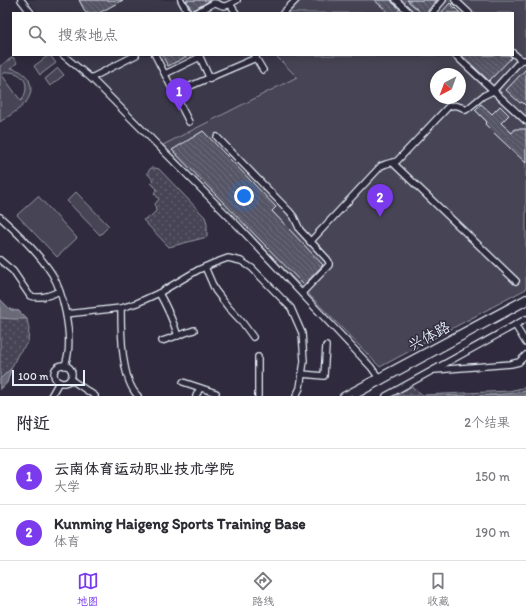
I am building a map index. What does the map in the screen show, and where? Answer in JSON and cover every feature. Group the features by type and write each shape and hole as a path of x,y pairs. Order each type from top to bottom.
{"street":[{"path":"21,0 29,12"},
{"path":"181,0 187,12"},
{"path":"198,12 216,3 223,6 237,0"},
{"path":"284,12 296,0"},
{"path":"396,0 409,12"},
{"path":"433,12 443,0"},
{"path":"455,0 468,12"},
{"path":"230,4 235,12"},
{"path":"310,242 382,166 397,161 448,107 452,105 461,106 466,110 483,96 493,91 523,60 514,54"},
{"path":"64,56 91,78 227,215 372,367 380,379"},
{"path":"91,78 134,56"},
{"path":"156,56 189,122"},
{"path":"165,74 199,56 210,78"},
{"path":"456,56 526,121"},
{"path":"174,93 255,57 263,70"},
{"path":"217,137 290,212 300,230 329,262 329,265 302,293"},
{"path":"393,163 516,281"},
{"path":"0,217 29,245 44,263 52,275 59,291 66,314 68,334 68,353 65,366"},
{"path":"66,314 121,308 137,303 159,293 205,267 228,258 241,261 252,268 291,308 302,333 304,361 300,388 296,396"},
{"path":"0,260 13,271 30,296 38,298 51,296 59,291"},
{"path":"205,267 215,290 253,337"},
{"path":"159,293 173,321 178,336"},
{"name":"兴体路","path":"354,396 363,394 380,379 526,298"},
{"name":"兴体路","path":"343,396 380,379 526,302"},
{"path":"121,308 122,352 127,376 134,395"},
{"path":"386,396 526,319"},
{"path":"515,325 526,343"},
{"path":"162,341 194,330"},
{"path":"302,374 324,376 326,346"},
{"path":"433,370 511,364 519,362 526,355"},
{"path":"258,357 258,396"},
{"path":"65,366 70,370 70,379 65,383 59,382 54,377 55,370 58,367 65,366"},
{"path":"70,379 95,396"},
{"path":"51,396 59,382"},
{"path":"183,382 216,393"},
{"path":"196,396 200,388"}],"shaded area":[{"path":"28,0 301,0 290,12 37,12"},
{"path":"301,0 526,0 526,289 380,367 163,145 297,77 276,56 514,56 514,12 290,12"},
{"path":"48,56 51,56 56,63 40,75 34,66"},
{"path":"71,56 276,56 297,77 163,145"},
{"path":"13,57 17,63 11,68 26,75 31,87 30,94 23,105 0,122 0,66","holes":["6,72 12,72 22,77 26,85 26,90 21,101 2,75"]},
{"path":"58,68 64,75 50,86 45,79"},
{"path":"151,168 159,169 205,217 207,223 207,237 169,247 143,220 151,216 156,211 155,204 159,199 154,193 157,189 151,183 153,180 147,173"},
{"path":"76,192 109,226 100,235 67,201"},
{"path":"38,196 77,238 57,257 17,215"},
{"path":"0,299 11,310 19,311 27,319 29,329 28,342 18,354 11,369 7,383 0,390"},
{"path":"411,386 423,395 509,391 526,387 526,396 396,396"}],"water":[{"path":"0,299 11,310 19,311 27,319 0,318"},
{"path":"11,369 7,383 0,390 0,379"},
{"path":"526,391 526,396 477,396 516,393"}],"building":[{"path":"79,0 123,0 101,12 85,12"},
{"path":"186,0 211,0 192,11"},
{"path":"374,0 391,0 400,9 397,12 385,12 386,10"},
{"path":"407,0 437,0 427,12 420,12"},
{"path":"450,3 459,12 442,12"},
{"path":"163,56 188,56 168,66"},
{"path":"462,56 512,57 489,81"},
{"path":"526,69 526,106 522,102 520,103 506,90"},
{"path":"481,104 492,114 500,106 509,115 501,123 512,133 515,129 526,129 526,163 485,124 487,122 475,110"},
{"path":"203,131 276,207 272,211 323,265 304,285 172,150"}],"place":[{"name":"云南体育运动职业技术学院","path":"179,111"},
{"name":"Kunming Haigeng Sports Training Base","path":"380,217"}]}
